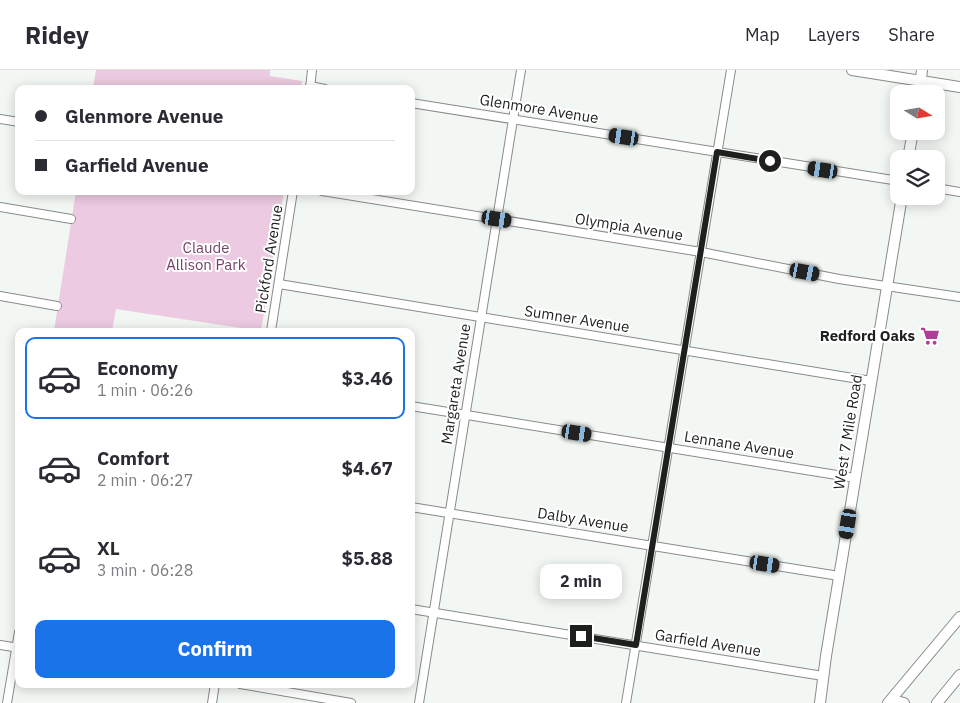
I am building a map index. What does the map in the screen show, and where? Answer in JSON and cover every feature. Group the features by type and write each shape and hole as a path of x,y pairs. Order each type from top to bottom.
{"main road":[{"path":"852,70 960,87"},
{"path":"920,85 922,70"},
{"name":"West 7 Mile Road","path":"820,703 900,205"},
{"path":"888,703 960,617"},
{"path":"937,703 960,675"},
{"path":"892,703 904,703"}],"street":[{"path":"310,85 312,70"},
{"name":"Margareta Avenue","path":"419,703 521,70"},
{"path":"626,703 670,448 684,350 731,70"},
{"name":"Glenmore Avenue","path":"415,104 890,181"},
{"path":"0,119 15,121"},
{"path":"945,190 960,192"},
{"name":"Pickford Avenue","path":"272,328 292,195"},
{"name":"Olympia Avenue","path":"347,195 701,252 839,279 960,297"},
{"path":"0,207 70,219"},
{"name":"Sumner Avenue","path":"279,284 871,381"},
{"path":"0,296 57,306"},
{"name":"Lennane Avenue","path":"415,407 855,478"},
{"name":"Dalby Avenue","path":"415,508 840,576"},
{"name":"Garfield Avenue","path":"415,610 823,676"},
{"path":"0,645 15,648"},
{"path":"7,703 15,659"},
{"path":"212,703 214,688"},
{"path":"263,688 351,703"}],"green space":[{"path":"96,70 270,70 270,76 302,81 302,85 94,85"},
{"name":"Claude Allison Park","path":"75,195 283,195 261,328 241,328 116,309 113,328 54,328"}],"place":[{"name":"Redford Oaks","path":"930,336"}],"route":[{"path":"581,636 636,645 670,448 684,350 717,152 770,161"}]}
